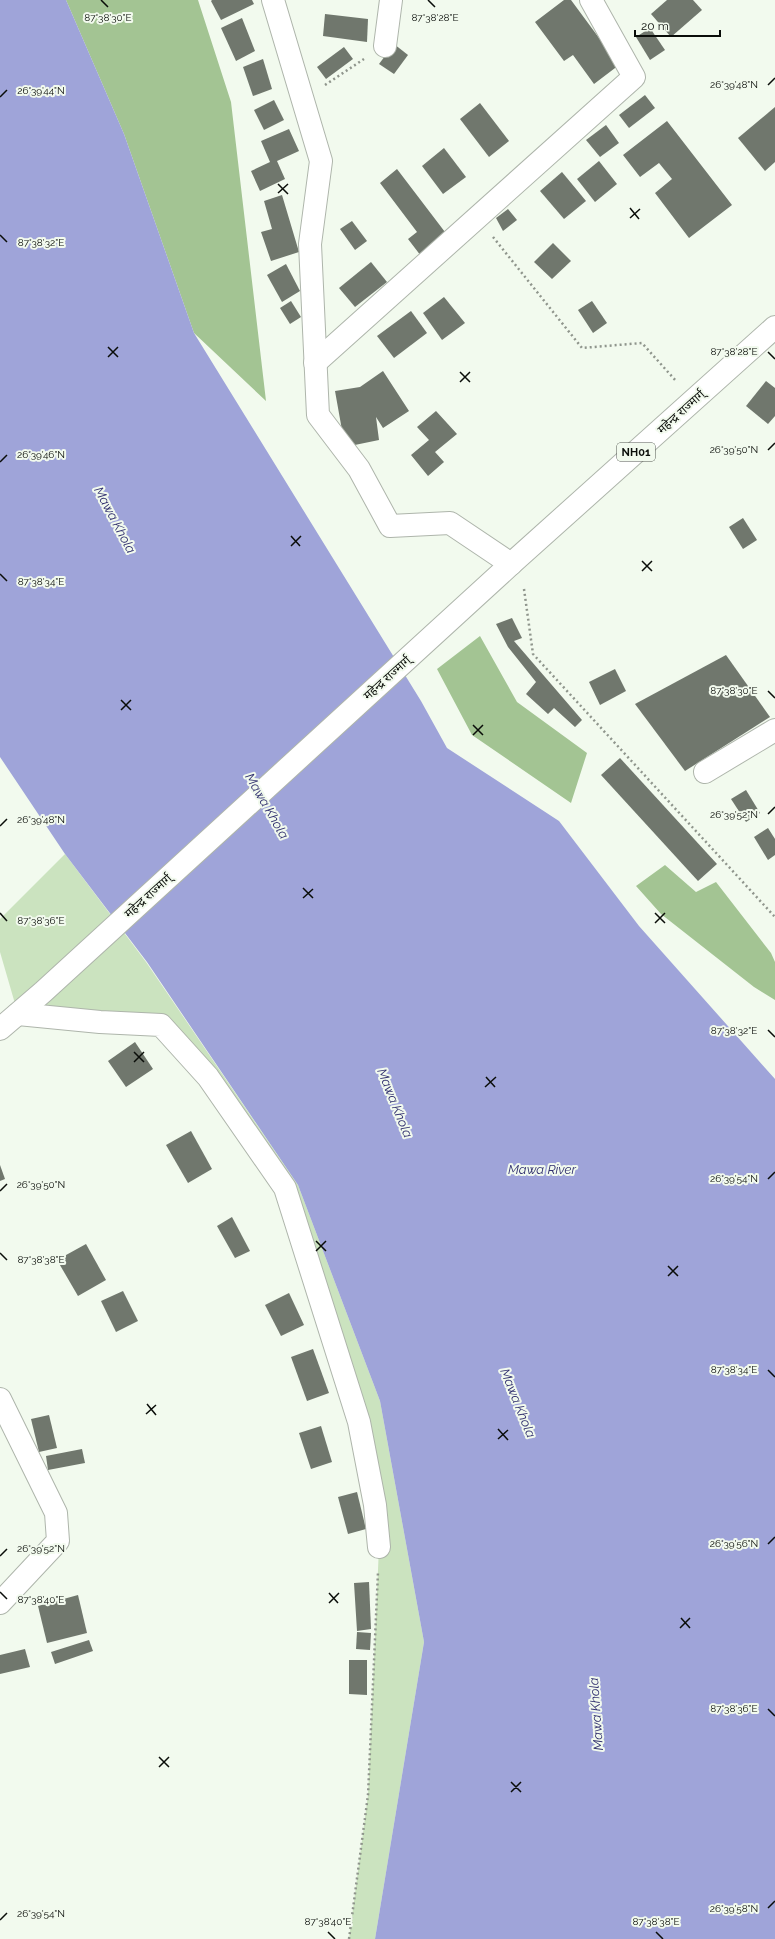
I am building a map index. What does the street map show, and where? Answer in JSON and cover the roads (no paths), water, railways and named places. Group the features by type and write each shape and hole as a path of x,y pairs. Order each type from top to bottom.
{"main road":[{"path":"273,0 321,161 310,244 318,415 359,469 390,526 450,523 504,570"},
{"path":"385,46 392,0"},
{"path":"315,363 634,77 591,0"},
{"name":"महेन्द्र राज्मार्ग्","path":"0,1029 43,992 504,570 693,401 773,334"},
{"path":"705,772 775,730"},
{"path":"18,1014 100,1022 161,1025 208,1077 285,1188 360,1422 375,1505 379,1547"},
{"path":"0,1399 56,1513 59,1530 58,1541 0,1603"}],"water":[{"name":"Mawa River","path":"0,0 66,0 124,134 194,333 421,701 447,748 559,821 639,926 775,1079 775,1939 375,1939 424,1642 380,1401 298,1185 147,962 65,854 0,757"}],"water label":[{"name":"Mawa Khola","path":"115,520"},
{"name":"Mawa Khola","path":"267,806"},
{"name":"Mawa Khola","path":"395,1103"},
{"name":"Mawa Khola","path":"518,1403"},
{"name":"Mawa Khola","path":"596,1714"}]}
